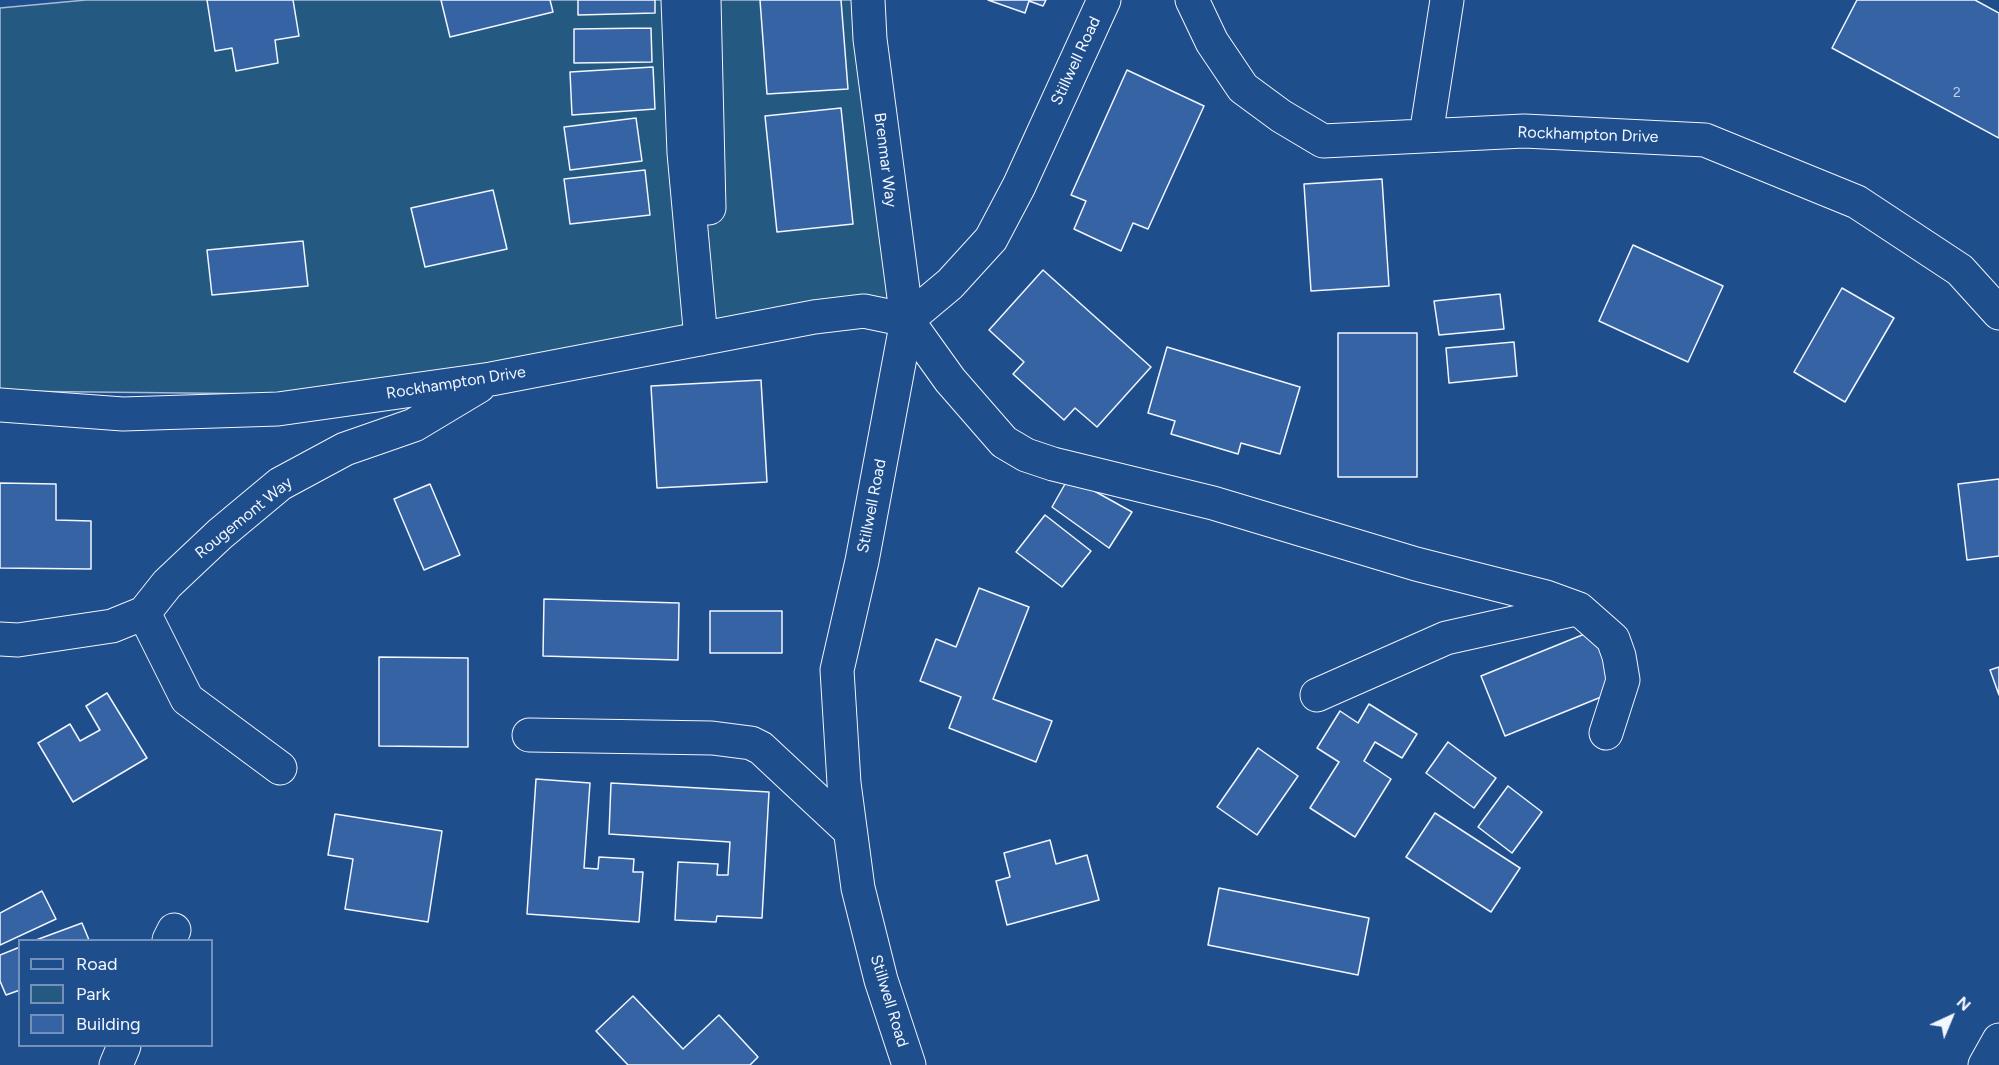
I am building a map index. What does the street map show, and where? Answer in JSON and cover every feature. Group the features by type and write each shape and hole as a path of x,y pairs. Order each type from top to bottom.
{"street":[{"path":"678,0 684,153 701,339"},
{"path":"692,239 707,221 709,207 704,0"},
{"name":"Brenmar Way","path":"868,0 870,39 907,320"},
{"name":"Stillwell Road","path":"909,1065 878,968 858,888 844,783 837,670 862,561 907,320 950,284 991,239 1019,186 1104,0"},
{"name":"Rockhampton Drive","path":"1192,0 1212,42 1243,88 1281,116 1323,141 1524,131 1705,140 1857,202 1960,270 1999,313"},
{"path":"1426,135 1447,0"},
{"name":"Rockhampton Drive","path":"0,405 123,414 278,410 491,379 814,317 864,311 907,320"},
{"path":"907,320 980,417 1004,442 1026,455 1123,483 1213,503 1416,564 1546,597 1580,609 1613,639 1619,656 1623,680 1606,733"},
{"name":"Rougemont Way","path":"0,639 18,640 112,626 144,613 174,577 280,484 345,449 414,425 491,379"},
{"path":"1317,695 1446,638 1580,609"},
{"path":"144,613 187,699 280,768"},
{"path":"529,735 712,738 751,743 761,748 850,831"},
{"path":"1985,1065 1999,1040"},
{"path":"116,1065 124,1047"}],"green space":[{"path":"86,0 860,0 896,310 277,394 0,391 0,8"}],"building":[{"path":"207,0 293,0 299,36 275,40 278,63 236,71 232,48 215,51"},
{"path":"441,0 550,0 553,12 450,37"},
{"path":"578,0 655,0 655,13 578,15"},
{"path":"760,0 841,0 848,89 767,94"},
{"path":"988,0 1046,0 1043,6 1029,1 1025,13"},
{"path":"1857,0 1975,0 1999,13 1999,138 1832,48"},
{"path":"651,28 652,62 574,63 574,29"},
{"path":"653,67 655,109 572,115 570,72"},
{"path":"1127,70 1204,106 1148,229 1133,223 1121,251 1074,229 1086,201 1071,195"},
{"path":"841,108 853,224 777,232 765,116"},
{"path":"636,118 642,161 570,170 564,127"},
{"path":"645,170 650,215 570,224 564,179"},
{"path":"1382,179 1389,286 1311,291 1304,184"},
{"path":"493,190 507,249 425,267 411,208"},
{"path":"303,241 308,286 212,295 207,250"},
{"path":"1633,245 1723,286 1688,362 1599,321"},
{"path":"1043,270 1151,367 1097,427 1075,408 1064,420 1013,374 1024,362 989,330"},
{"path":"1842,288 1894,318 1845,402 1794,372"},
{"path":"1500,294 1504,329 1439,335 1434,301"},
{"path":"1338,333 1417,333 1417,477 1338,477"},
{"path":"1514,342 1517,376 1449,383 1446,348"},
{"path":"1167,347 1300,387 1280,454 1241,443 1238,454 1171,434 1175,421 1148,413"},
{"path":"761,380 767,482 657,488 651,386"},
{"path":"1069,477 1132,512 1109,548 1052,507"},
{"path":"1999,479 1999,556 1967,560 1958,484"},
{"path":"0,483 56,484 56,520 91,521 91,569 0,568"},
{"path":"430,484 460,555 424,570 394,499"},
{"path":"1045,515 1091,551 1062,587 1016,552"},
{"path":"979,588 1029,607 993,699 1052,721 1036,762 949,728 961,697 920,681 936,639 956,647"},
{"path":"544,599 679,603 678,660 543,656"},
{"path":"710,611 782,611 782,653 710,653"},
{"path":"1592,631 1616,691 1505,736 1481,676"},
{"path":"379,657 468,658 468,747 379,746"},
{"path":"1999,667 1999,695 1990,670"},
{"path":"107,693 147,758 73,802 38,743 70,724 80,741 100,730 86,706"},
{"path":"1369,704 1417,734 1402,758 1375,742 1364,761 1391,779 1355,837 1310,808 1339,762 1317,748 1340,711 1358,723"},
{"path":"1448,742 1496,778 1474,808 1426,773"},
{"path":"1258,748 1298,776 1257,835 1217,807"},
{"path":"536,779 590,783 584,868 598,869 599,857 634,859 633,872 643,872 639,922 527,914"},
{"path":"611,783 769,792 762,918 717,916 716,922 675,920 678,862 718,864 717,875 728,875 730,842 609,834"},
{"path":"1508,786 1542,812 1512,853 1478,827"},
{"path":"1435,813 1520,868 1491,912 1406,857"},
{"path":"335,814 442,831 428,922 345,909 353,859 328,855"},
{"path":"1050,840 1056,864 1087,855 1099,900 1007,925 996,881 1010,877 1004,853"},
{"path":"1219,888 1369,918 1358,975 1208,945"},
{"path":"42,891 56,919 0,945 0,913"},
{"path":"82,923 89,939 39,939"},
{"path":"18,948 18,991 6,995 0,981 0,955"},
{"path":"633,996 683,1049 719,1015 758,1057 750,1065 628,1065 596,1031"}]}
